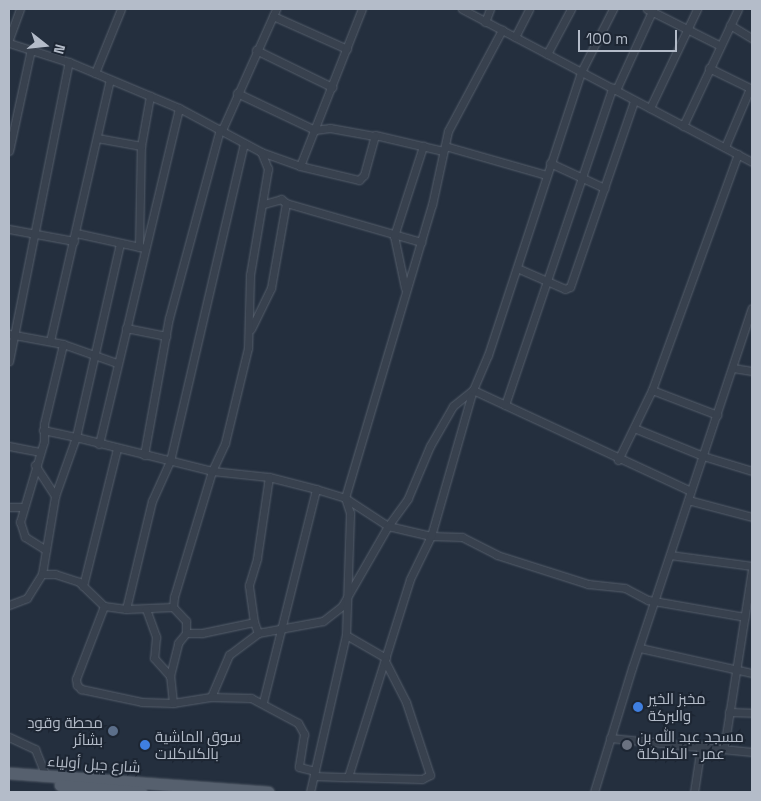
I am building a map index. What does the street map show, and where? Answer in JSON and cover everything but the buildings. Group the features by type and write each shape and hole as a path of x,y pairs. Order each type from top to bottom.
{"main road":[{"name":"شارع جبل أولياء","path":"9,773 268,792"},
{"name":"شارع جبل أولياء","path":"9,781 61,788 139,792"}],"street":[{"path":"9,39 20,9"},
{"path":"95,73 121,9"},
{"path":"300,166 362,9"},
{"path":"462,9 752,162"},
{"path":"484,22 490,9"},
{"path":"515,37 529,9"},
{"path":"547,54 571,9"},
{"path":"348,777 410,579 432,536 473,390 488,355 581,72 613,9"},
{"path":"650,108 697,9"},
{"path":"683,126 738,9"},
{"path":"506,405 581,177 614,89 651,10 719,46"},
{"path":"144,455 166,336 221,129 274,12 347,49"},
{"path":"730,25 752,38"},
{"path":"310,792 346,635 350,589 350,514 345,498 421,242 448,131 502,30"},
{"path":"9,43 69,62 179,108 221,129 244,144 300,166 359,180 364,175 374,136"},
{"path":"9,151 31,49"},
{"path":"256,50 332,88"},
{"path":"9,361 11,334 69,62"},
{"path":"709,68 751,88 725,147"},
{"path":"50,341 110,80"},
{"path":"237,93 315,130 330,128 423,146 444,148 546,175"},
{"path":"142,248 141,146 150,96"},
{"path":"517,268 565,289 570,288 634,101"},
{"path":"99,444 126,328 142,248 179,108"},
{"path":"97,138 141,146"},
{"path":"126,609 152,501 170,461 244,144"},
{"path":"406,291 394,236 423,146"},
{"path":"173,607 212,470 225,443 233,416 250,331 250,275 264,204 268,169 261,152"},
{"path":"618,460 652,390 738,154"},
{"path":"550,163 604,188"},
{"path":"264,204 281,199 286,203 394,236 421,242"},
{"path":"250,331 271,288 286,203"},
{"path":"9,229 74,241"},
{"path":"76,233 142,248"},
{"path":"9,605 27,598 42,574 55,496 76,437 93,353 120,243"},
{"path":"594,792 654,601 717,414 750,324 752,308"},
{"path":"126,328 166,336"},
{"path":"11,334 63,344 117,363"},
{"path":"46,550 25,537 20,530 35,465 44,442 44,430 63,344"},
{"path":"733,368 752,371"},
{"path":"473,390 618,460 691,491"},
{"path":"211,696 229,655 258,633 323,621 342,606 350,589 388,526 408,498 430,446 453,406 473,390"},
{"path":"652,390 717,414"},
{"path":"634,428 703,456 752,471"},
{"path":"44,430 170,461 212,470 269,477 316,489 345,498 388,526 432,536 462,537 512,561 550,569 588,584 625,588 654,601 745,616"},
{"path":"9,446 39,452"},
{"path":"83,586 117,449"},
{"path":"35,465 55,496"},
{"path":"258,633 254,622 249,585 257,558 269,477"},
{"path":"263,702 316,489"},
{"path":"688,500 752,518"},
{"path":"9,507 24,507"},
{"path":"670,555 752,568 724,748"},
{"path":"42,574 55,574 83,586 104,606 126,609 173,607"},
{"path":"104,606 76,679 77,685 81,689 142,702 173,703 211,696 243,696 263,702 303,728 299,768 314,774 422,780 430,775 431,769 406,702 386,660 346,635"},
{"path":"173,607 186,621 186,633 178,643 170,676 173,703"},
{"path":"146,609 156,637 154,658 170,676"},
{"path":"186,633 202,633 254,622"},
{"path":"640,648 736,671 752,672"},
{"path":"729,712 752,713"},
{"path":"9,737 35,748 46,776"},
{"path":"610,738 752,752"},
{"path":"694,792 701,746"}],"place":[{"name":"مخبز الخير والبركة","path":"638,707"},
{"name":"محطة وقود بشائر","path":"113,731"},
{"name":"سوق الماشية بالكلاكلات","path":"145,745"},
{"name":"مسجد عبد الله بن عمر - الكلاكلة","path":"627,745"}]}
